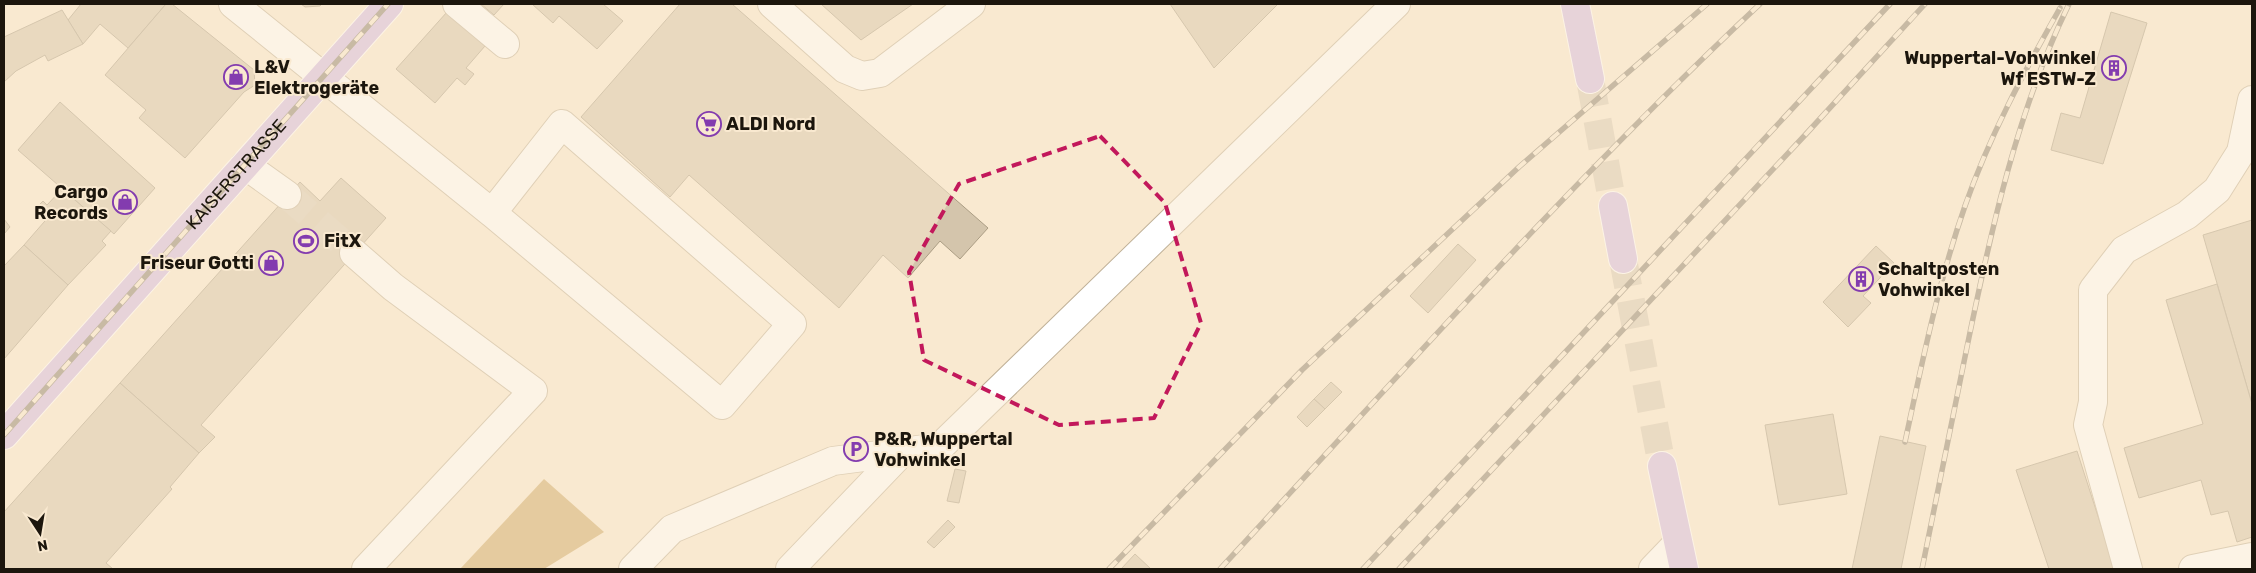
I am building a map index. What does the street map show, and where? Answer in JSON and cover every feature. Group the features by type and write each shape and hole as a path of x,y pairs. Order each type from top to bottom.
{"main road":[{"name":"KAISERSTRASSE","path":"4,435 390,4"},
{"path":"1575,4 1590,79"},
{"path":"1613,206 1623,259"},
{"path":"1662,466 1684,569"}],"street":[{"path":"233,4 492,213 722,405 792,324 562,124 492,213"},
{"path":"457,4 505,44"},
{"path":"772,4 845,69 862,76 880,73 970,4"},
{"path":"633,569 672,529 833,461 940,447 1396,4"},
{"path":"2128,569 2088,425 2092,402 2093,290 2124,250 2187,215 2217,190 2241,152 2252,100"},
{"path":"245,165 287,195"},
{"path":"354,253 393,287 533,391 366,569"},
{"path":"790,569 902,452"},
{"path":"1653,569 1678,543"},
{"path":"2194,569 2252,557"}],"highlighted area":[{"path":"1100,136 1165,203 1201,323 1154,418 1059,425 924,360 909,272 959,184"}],"shaded area":[{"path":"544,479 604,532 544,569 460,569"}],"building":[{"path":"81,4 166,4 128,48 100,24 83,44 68,20"},
{"path":"166,4 172,4 254,70 255,85 244,92 185,158 139,118 146,110 105,75"},
{"path":"301,4 322,4 320,6 305,7"},
{"path":"481,4 504,4 494,15"},
{"path":"532,4 603,4 623,21 597,49 559,16 553,23"},
{"path":"680,4 732,4 988,228 960,259 940,241 908,278 883,255 839,308 689,175 670,197 581,117"},
{"path":"821,4 913,4 861,40"},
{"path":"1170,4 1278,4 1214,68"},
{"path":"62,10 83,44 48,61 45,55 16,71 4,82 4,37"},
{"path":"447,12 485,46 466,68 474,74 465,85 457,78 435,103 396,69"},
{"name":"Wuppertal-Vohwinkel Wf ESTW-Z","path":"2111,12 2147,23 2103,164 2051,150 2061,113 2080,118"},
{"path":"60,102 155,188 114,234 18,150"},
{"path":"341,178 386,218 201,425 215,437 199,453 120,383 300,182 320,201"},
{"path":"62,189 111,231 102,241 106,245 68,285 24,245 51,214 40,204 43,201 47,205"},
{"path":"4,219 10,227 4,234"},
{"path":"2252,220 2252,404 2203,235"},
{"path":"1458,244 1476,260 1428,313 1410,296"},
{"path":"24,245 68,285 4,359 4,266"},
{"name":"Schaltposten Vohwinkel","path":"1876,246 1894,263 1863,296 1871,303 1848,327 1823,302"},
{"path":"2217,284 2252,404 2252,537 2237,542 2228,511 2211,515 2201,480 2139,498 2124,448 2203,424 2166,300"},
{"path":"1331,382 1342,392 1325,409 1314,399"},
{"path":"120,383 199,453 170,487 172,489 106,563 113,569 4,569 4,512"},
{"path":"1314,399 1325,409 1307,427 1297,417"},
{"path":"1833,414 1847,494 1779,505 1765,425"},
{"path":"1880,436 1926,446 1901,569 1852,569"},
{"path":"2077,451 2115,569 2049,569 2016,470"},
{"path":"955,469 966,471 959,503 947,501"},
{"path":"948,520 955,527 934,548 927,542"},
{"path":"1135,554 1151,569 1121,569"}],"tunnel":[{"path":"1590,79 1613,206"},
{"path":"287,195 354,253"},
{"path":"1623,259 1662,466"}],"railway":[{"path":"4,435 388,4"},
{"path":"1109,569 1302,370 1519,167 1707,4"},
{"path":"1220,569 1552,211 1620,141 1760,4"},
{"path":"1363,569 1890,4"},
{"path":"1399,569 1925,4"},
{"path":"1922,569 1976,303 1996,215 2034,86 2069,4"},
{"path":"1905,442 1939,294 1955,235 1974,180 2008,105 2060,8"}],"place":[{"name":"Wuppertal-Vohwinkel Wf ESTW-Z","path":"2114,68"},
{"name":"L&V Elektrogeräte","path":"236,77"},
{"name":"ALDI Nord","path":"709,124"},
{"name":"Cargo Records","path":"125,202"},
{"name":"FitX","path":"306,241"},
{"name":"Friseur Gotti","path":"271,263"},
{"name":"Schaltposten Vohwinkel","path":"1861,279"},
{"name":"P&R, Wuppertal Vohwinkel","path":"856,449"}]}
